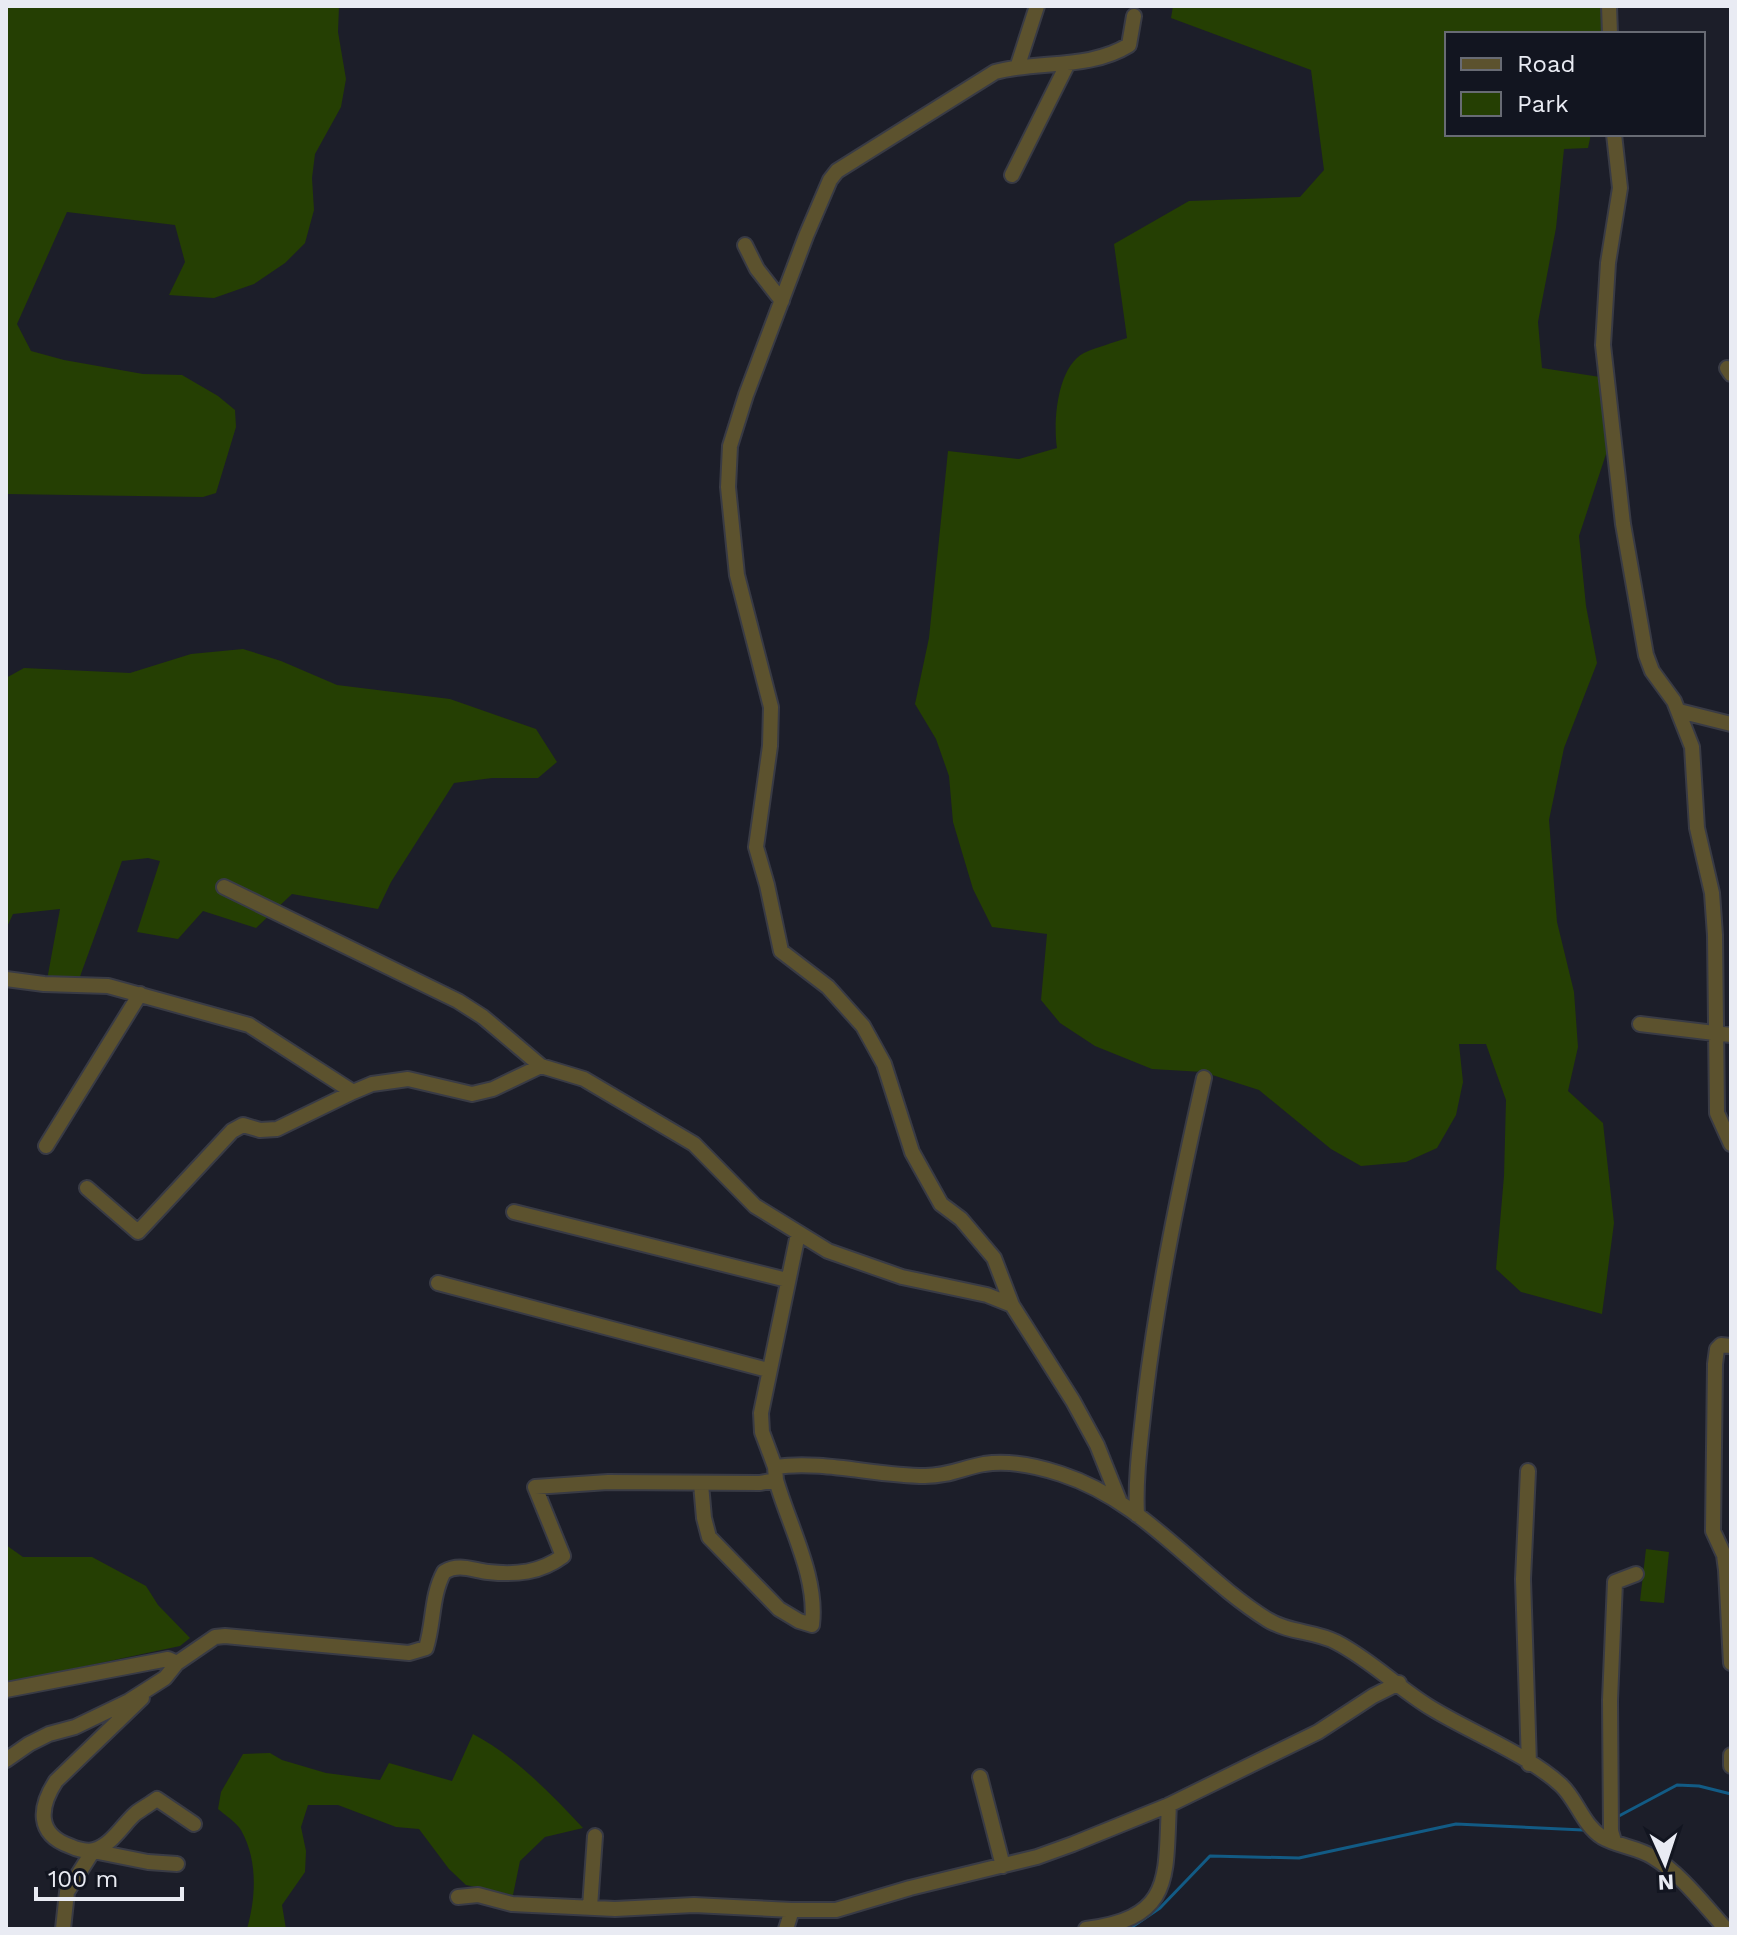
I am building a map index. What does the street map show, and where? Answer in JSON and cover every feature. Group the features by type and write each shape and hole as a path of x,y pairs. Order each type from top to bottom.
{"street":[{"path":"1018,65 1037,6"},
{"path":"1609,6 1610,32"},
{"path":"1119,1500 1097,1445 1012,1305 994,1258 961,1219 941,1204 912,1152 884,1064 863,1026 828,987 781,951 756,847 770,746 771,707 737,575 730,526 729,473 730,446 782,301 830,180 837,171 995,72 1018,65 1068,63 1117,52 1129,45 1134,16"},
{"path":"1012,175 1068,63"},
{"path":"1614,136 1620,188 1607,277 1603,345 1607,390 1623,524 1646,655 1652,671 1679,711 1692,747 1697,828 1712,893 1724,1034 1717,1113 1731,1144"},
{"path":"745,245 757,269 782,301"},
{"path":"1679,711 1731,724"},
{"path":"224,887 458,1001 483,1017 541,1066 584,1079 694,1144 742,1196 828,1251 902,1277 974,1291 1012,1305"},
{"path":"6,979 108,986 249,1025 353,1092"},
{"path":"46,1146 140,994"},
{"path":"1640,1024 1724,1034"},
{"path":"87,1188 138,1232 232,1131 243,1125 260,1130 277,1129 372,1084 408,1079 472,1094 493,1089 541,1066"},
{"path":"1137,1515 1139,1454 1152,1341 1167,1245 1204,1078"},
{"path":"514,1212 787,1280"},
{"path":"701,1484 709,1537 779,1609 812,1625 814,1610 806,1576 762,1432 761,1413 798,1234"},
{"path":"438,1283 768,1370"},
{"path":"1731,1346 1721,1345 1717,1349 1715,1364 1712,1493 1713,1531 1724,1555 1726,1570 1731,1663"},
{"path":"6,1760 29,1744 75,1727 150,1689 165,1678 177,1663 215,1637 369,1651 418,1652 426,1648 434,1599 444,1572 456,1567 514,1574 551,1565 563,1556 535,1487 608,1482 760,1483 799,1464 852,1471 952,1475 981,1465 1004,1462 1063,1474 1119,1500 1269,1622 1337,1643 1427,1705 1529,1764 1561,1785 1590,1825 1603,1837 1613,1836 1655,1858 1726,1929"},
{"path":"1528,1471 1523,1579 1529,1764"},
{"path":"1613,1836 1610,1700 1615,1582 1636,1574"},
{"path":"6,1690 168,1659 177,1663"},
{"path":"458,1897 478,1895 512,1904 615,1909 694,1905 836,1910 1003,1866 1073,1844 1169,1805 1318,1732 1399,1683"},
{"path":"150,1689 56,1781 46,1796 43,1813 47,1832 59,1842 77,1849 177,1864"},
{"path":"1731,1755 1731,1766"},
{"path":"980,1777 1003,1866"},
{"path":"63,1929 67,1892 93,1851 111,1839 135,1814 157,1799 194,1824"},
{"path":"1086,1929 1136,1915 1153,1902 1161,1890 1165,1867 1169,1805"},
{"path":"590,1907 595,1836"},
{"path":"786,1929 792,1910"}],"green space":[{"path":"6,6 339,6 338,32 346,79 341,107 315,154 312,178 314,210 305,243 285,263 254,284 214,298 169,295 185,262 175,225 67,212 17,324 31,351 143,374 182,375 235,410 236,427 216,493 203,497 6,494"},
{"path":"1173,6 1601,6 1603,32 1445,32 1445,136 1591,136 1588,148 1564,149 1556,228 1538,322 1542,368 1600,377 1608,448 1579,536 1586,606 1597,663 1564,748 1549,820 1557,922 1574,992 1578,1047 1568,1091 1603,1123 1614,1223 1602,1314 1521,1292 1496,1269 1504,1176 1506,1100 1486,1044 1459,1044 1463,1082 1456,1115 1437,1148 1406,1162 1361,1166 1331,1149 1259,1090 1203,1072 1152,1069 1095,1046 1060,1023 1041,1000 1047,934 992,927 973,889 953,822 949,776 936,739 915,704 929,638 948,451 1019,459 1057,448 1057,410 1068,370 1084,353 1127,338 1114,244 1189,201 1300,197 1324,170 1311,70 1171,18"},
{"path":"243,649 337,685 450,699 536,729 557,762 538,778 492,778 454,783 391,882 378,909 292,894 256,928 203,911 178,939 137,932 160,861 148,858 122,861 78,982 47,980 60,909 13,914 6,929 6,678 24,668 130,673 191,654"},
{"path":"6,1545 23,1557 92,1557 146,1586 158,1605 190,1638 180,1646 6,1683"},
{"path":"1646,1549 1669,1552 1664,1603 1640,1601"},
{"path":"473,1734 518,1764 583,1828 545,1837 520,1861 513,1895 466,1885 449,1869 419,1829 396,1827 338,1805 308,1805 301,1827 306,1851 305,1872 282,1905 286,1929 247,1929 254,1892 253,1866 247,1842 239,1827 218,1809 221,1792 243,1754 270,1753 282,1760 326,1773 380,1780 389,1763 452,1781"}],"waterway":[{"path":"1617,1817 1677,1785 1699,1786 1731,1794"},
{"path":"1129,1929 1160,1908 1210,1856 1299,1858 1456,1824 1583,1830"}]}
